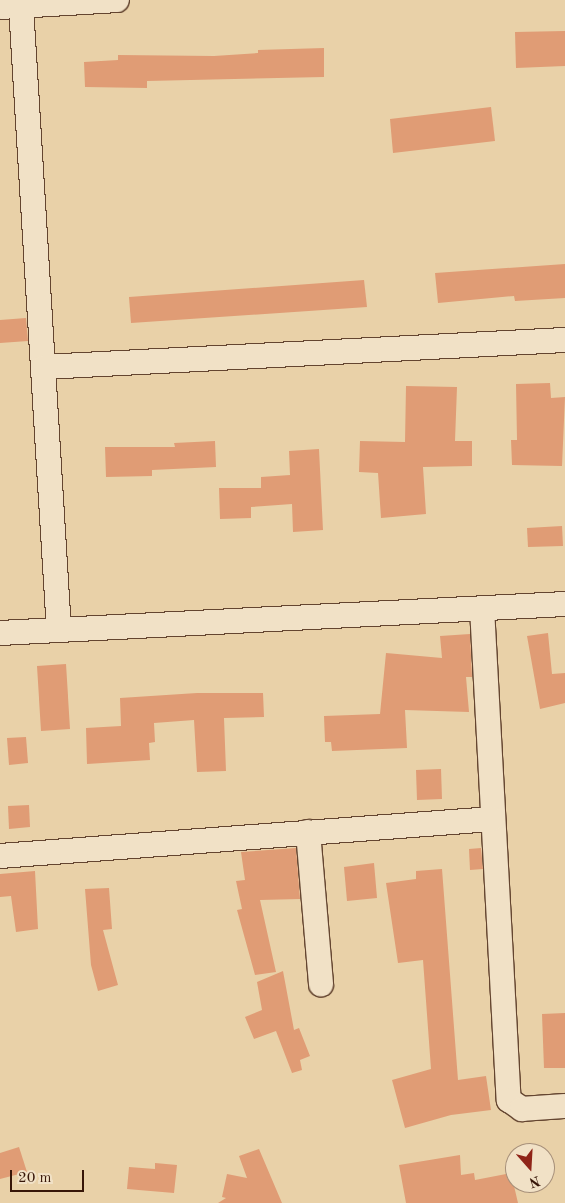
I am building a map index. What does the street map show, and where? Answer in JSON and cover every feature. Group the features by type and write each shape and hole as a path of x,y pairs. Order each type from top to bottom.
{"street":[{"path":"60,630 44,367 10,6 117,0"},
{"path":"44,367 565,340"},
{"path":"0,633 565,604"},
{"path":"482,608 509,1100 522,1109 565,1106"},
{"path":"0,856 493,818"},
{"path":"308,832 321,984"}],"building":[{"path":"565,31 565,66 516,68 515,32"},
{"path":"324,48 324,77 147,81 147,88 85,87 84,62 118,60 118,55 214,56 258,53 258,50"},
{"path":"491,107 495,141 393,153 390,119"},
{"path":"565,264 565,298 515,301 514,296 438,303 435,273"},
{"path":"364,280 367,307 131,323 129,297"},
{"path":"26,318 28,341 0,343 0,320"},
{"path":"550,383 551,398 565,397 562,466 512,465 511,440 517,440 516,384"},
{"path":"406,386 457,387 455,441 472,441 472,466 423,467 426,514 381,518 378,473 359,472 360,441 405,442"},
{"path":"215,441 216,467 152,470 152,476 106,477 105,447 175,447 174,443"},
{"path":"319,449 323,530 293,532 292,504 251,507 251,518 220,519 219,488 261,488 261,477 290,475 289,451"},
{"path":"562,526 563,546 528,547 527,528"},
{"path":"548,633 552,674 565,673 565,703 540,709 527,636"},
{"path":"470,634 472,677 466,677 469,712 405,710 407,748 332,751 331,742 325,742 324,716 380,714 386,653 442,658 440,636"},
{"path":"66,664 70,729 41,731 37,666"},
{"path":"197,693 263,693 264,717 224,718 226,771 197,772 194,720 154,723 155,742 149,743 150,760 87,764 86,728 121,726 120,698"},
{"path":"26,737 28,763 9,765 7,738"},
{"path":"441,769 442,799 417,800 416,770"},
{"path":"29,805 30,827 9,829 8,806"},
{"path":"296,848 300,899 260,900 276,972 255,975 237,910 242,909 236,881 245,880 241,852"},
{"path":"481,848 483,869 470,870 469,849"},
{"path":"374,863 377,898 347,901 344,867"},
{"path":"442,869 458,1080 486,1076 491,1110 451,1115 405,1128 392,1080 431,1069 423,960 398,963 386,883 416,879 416,871"},
{"path":"35,871 38,929 16,932 11,896 0,897 0,874"},
{"path":"109,888 112,929 103,930 118,985 98,991 91,965 85,889"},
{"path":"283,971 294,1030 299,1028 310,1056 300,1060 302,1070 292,1073 276,1031 254,1039 245,1017 262,1010 257,982"},
{"path":"565,1013 565,1068 544,1068 542,1014"},
{"path":"19,1147 27,1172 0,1179 0,1153"},
{"path":"259,1149 282,1203 218,1203 226,1198 222,1197 227,1174 247,1178 239,1156"},
{"path":"460,1155 461,1175 474,1173 475,1180 505,1174 505,1193 516,1193 518,1203 406,1203 399,1165"},
{"path":"155,1163 177,1165 174,1193 127,1189 129,1167 155,1169"}]}
